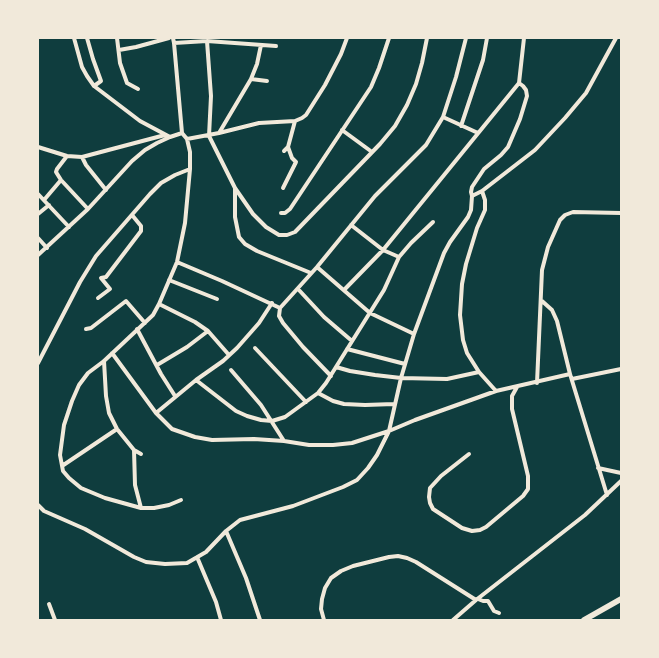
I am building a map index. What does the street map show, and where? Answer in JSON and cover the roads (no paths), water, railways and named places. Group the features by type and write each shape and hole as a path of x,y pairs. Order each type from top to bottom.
{"main road":[{"path":"584,620 621,599"}],"street":[{"path":"74,38 82,67 94,86 140,121 168,136"},
{"path":"87,38 92,59 101,81 94,86"},
{"path":"117,38 120,63 127,83 138,89"},
{"path":"119,50 169,38"},
{"path":"187,139 209,136 259,123 294,121 302,118 306,115 325,85 341,54 347,38"},
{"path":"281,213 285,213 290,209 371,87 389,38"},
{"path":"207,41 211,96 209,136 235,188 253,214 266,227 279,235 287,235 295,232 304,224 372,152 394,126 408,105 418,77 427,38"},
{"path":"331,376 283,323 280,316 280,308 317,267 375,196 426,145 443,117 456,77 466,38"},
{"path":"461,126 481,67 487,38"},
{"path":"344,290 383,250 519,83 524,38"},
{"path":"472,196 482,191 534,150 576,106 586,93 616,38"},
{"path":"181,500 169,505 154,508 141,508 105,498 82,488 69,478 62,466 60,455 64,425 79,385 88,373 104,361 153,315 177,262 185,223 190,152 187,139 182,133 173,40 276,46"},
{"path":"219,133 251,79 257,64 261,45"},
{"path":"251,79 267,81"},
{"path":"38,505 44,511 85,529 134,557 146,562 165,564 187,563 206,552 226,531 240,520 293,506 358,480 377,455 389,431 400,378 414,334 444,253 471,210 471,189 484,169 508,147 520,119 527,96 526,90 519,83"},
{"path":"443,117 478,133"},
{"path":"284,151 288,147 294,121"},
{"path":"342,130 372,152"},
{"path":"38,147 67,156 82,158 182,133"},
{"path":"38,255 88,209 132,161 145,150 168,136"},
{"path":"283,188 296,162 292,158 288,147"},
{"path":"67,156 56,170 61,180 88,209"},
{"path":"82,158 106,190"},
{"path":"38,363 90,266 150,194 174,175 190,169"},
{"path":"44,200 61,180"},
{"path":"235,188 234,201 236,228 239,237 245,244 257,251 311,273"},
{"path":"482,191 485,200 485,210 477,228 466,264 462,284 460,315 463,340 467,353 478,372 496,391"},
{"path":"38,194 69,227"},
{"path":"38,214 49,205"},
{"path":"537,383 542,301 542,270 544,258 560,220 565,215 573,212 621,213"},
{"path":"98,298 110,289 101,278 106,277 141,231 141,226 132,215"},
{"path":"196,380 236,411 247,416 272,421 285,417 318,393 331,376 384,290 399,257 433,222"},
{"path":"351,225 383,250 399,257"},
{"path":"38,238 47,248"},
{"path":"177,262 272,303 280,308"},
{"path":"317,267 370,313 414,334"},
{"path":"170,280 217,299"},
{"path":"298,289 324,316 352,341"},
{"path":"86,329 91,328 126,301 145,323"},
{"path":"542,301 548,306 554,316 607,496"},
{"path":"156,413 175,396 223,361 246,339 272,303"},
{"path":"159,304 195,322 208,331 229,355"},
{"path":"137,329 175,396"},
{"path":"157,365 187,347 208,331"},
{"path":"255,348 306,402"},
{"path":"347,349 405,364"},
{"path":"112,353 156,413 172,429 195,437 212,440 254,439 284,441 309,445 352,443 389,431 496,391 537,383 570,374"},
{"path":"104,361 106,396 109,413 117,429 134,450 141,454"},
{"path":"336,367 350,371 400,378 448,379 478,372"},
{"path":"572,379 621,369"},
{"path":"231,370 261,405 284,441"},
{"path":"469,454 441,476 430,488 429,497 433,509 462,528 472,531 480,530 486,527 523,496 528,489 528,476 512,409 512,396 517,387"},
{"path":"318,393 333,401 344,404 394,404"},
{"path":"62,466 117,429"},
{"path":"134,450 135,485 141,508"},
{"path":"598,468 621,473"},
{"path":"453,620 585,515 607,496 621,481"},
{"path":"226,531 246,578 260,620"},
{"path":"324,620 321,609 322,599 325,588 332,578 341,571 353,566 398,556 416,562 477,600 488,601 497,612"},
{"path":"198,557 216,602 221,620"},
{"path":"49,604 55,620"}]}
